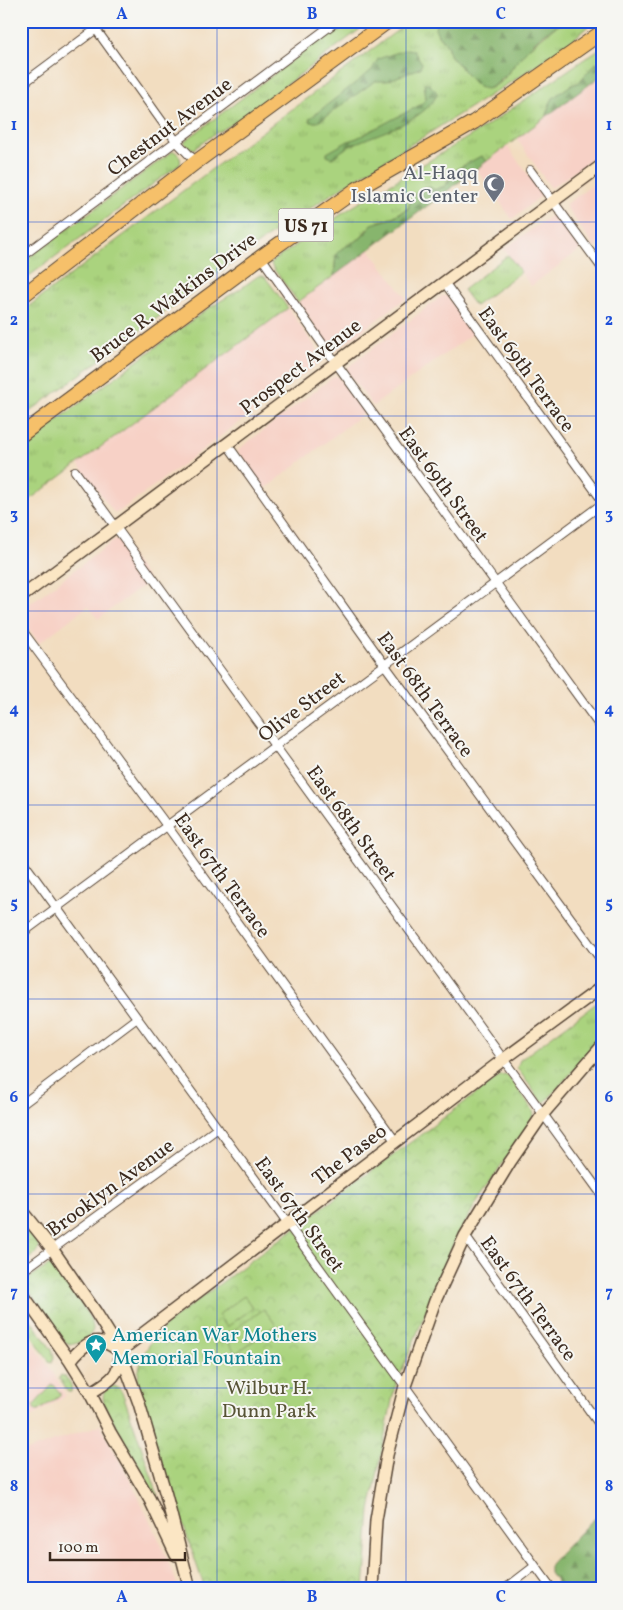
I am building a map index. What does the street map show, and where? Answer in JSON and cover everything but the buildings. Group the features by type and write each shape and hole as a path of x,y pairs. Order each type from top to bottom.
{"highway":[{"path":"21,297 196,162 388,21"},
{"name":"Bruce R. Watkins Drive","path":"21,435 260,257 357,189 474,122 602,32"}],"main road":[{"name":"Prospect Avenue","path":"21,597 602,165"},
{"name":"The Paseo","path":"120,1351 504,1059 602,987"},
{"path":"372,1589 376,1520 387,1456 405,1386 435,1301 465,1236 510,1162 542,1114 602,1046"},
{"path":"21,1210 95,1311 120,1351 139,1403 166,1495 190,1589"},
{"path":"21,1292 90,1392 110,1432 150,1500 185,1574"},
{"path":"70,1361 83,1346 95,1341 108,1344 120,1351"},
{"path":"90,1392 113,1378 119,1368 120,1351"}],"street":[{"path":"90,21 176,141 196,162"},
{"path":"21,85 107,21"},
{"name":"Chestnut Avenue","path":"21,256 337,21"},
{"path":"530,170 602,268"},
{"name":"East 69th Street","path":"260,257 602,729"},
{"name":"East 69th Terrace","path":"444,282 602,500"},
{"name":"East 68th Terrace","path":"227,444 384,664 602,961"},
{"name":"East 68th Street","path":"75,471 602,1195"},
{"name":"Olive Street","path":"21,934 602,504"},
{"name":"East 67th Terrace","path":"21,629 168,826 396,1142"},
{"name":"East 67th Street","path":"21,859 552,1589"},
{"path":"21,1105 137,1018"},
{"name":"Brooklyn Avenue","path":"21,1272 218,1128"},
{"name":"East 67th Terrace","path":"465,1236 602,1428"},
{"path":"505,1589 535,1566"}],"shaded area":[{"path":"602,75 602,152 551,188 517,139"},
{"path":"507,146 541,192 541,196 512,219 476,169"},
{"path":"602,178 602,242 595,248 565,205"},
{"path":"555,213 581,249 531,286 504,249"},
{"path":"369,249 406,298 335,351 331,350 298,302"},
{"path":"442,296 448,297 474,333 373,406 347,372 347,368"},
{"path":"288,308 324,359 115,513 78,464"},
{"path":"336,376 364,413 265,489 238,453 239,449"},
{"path":"115,540 121,542 149,581 98,619 88,606 39,643 21,618 21,610"},
{"path":"21,1324 66,1396 21,1424"},
{"path":"100,1425 131,1482 161,1544 179,1589 21,1589 21,1453"}],"green space":[{"path":"345,21 371,21 239,120 194,149 186,146 184,142 186,140"},
{"path":"410,21 442,21 439,23 438,35 447,45 450,55 478,87 491,88 502,81 526,50 555,27 567,21 594,21 568,44 519,77 330,195 259,243 21,418 21,312"},
{"path":"442,21 567,21 540,37 498,83 487,89 478,87 450,55 447,45 438,35 435,28"},
{"path":"602,47 602,67 596,63 578,84 571,85 549,105 547,116 487,161 480,157 451,176 445,186 411,198 408,208 367,229 361,238 341,249 336,254 334,276 298,302 273,268 271,264 273,261 349,209 485,127"},
{"path":"407,49 413,50 422,63 420,68 387,81 375,81 318,122 311,122 309,119 372,70 378,59"},
{"path":"596,63 602,67 602,75 547,116 549,105 553,98 571,85 578,83"},
{"path":"424,83 429,84 436,91 437,95 421,113 399,126 349,146 332,158 327,156 327,153 348,141 420,105 426,99"},
{"path":"173,151 179,156 180,164 21,282 21,263"},
{"path":"481,156 487,161 334,276 336,254 341,249 361,238 372,224 389,219 408,209 411,198 423,187 430,187 435,190 445,186 457,169"},
{"path":"508,255 521,272 475,306 463,290"},
{"path":"258,276 265,277 288,308 21,506 21,447 206,310"},
{"path":"602,999 602,1038 548,1099 545,1102 541,1101 517,1068 520,1060"},
{"name":"Wilbur H. Dunn Park","path":"505,1075 509,1077 533,1110 534,1116 476,1203 453,1245 394,1390 370,1511 364,1589 205,1589 138,1393 141,1361 149,1345 171,1320 500,1076"},
{"path":"21,1220 37,1241 39,1248 35,1254 21,1265"},
{"path":"50,1265 57,1269 66,1281 89,1316 92,1324 93,1329 90,1334 85,1339 76,1343 70,1344 65,1342 27,1288 26,1284 32,1276"},
{"path":"244,1296 253,1308 227,1327 218,1315"},
{"path":"21,1306 52,1350 54,1357 52,1362 49,1361 21,1319"},
{"path":"264,1309 276,1325 236,1353 224,1337"},
{"path":"61,1375 69,1381 71,1392 68,1392 59,1378"},
{"path":"52,1385 60,1393 60,1396 36,1411 34,1405"},
{"path":"114,1386 120,1390 124,1397 158,1495 155,1496 105,1406 104,1393 107,1389"},
{"path":"602,1512 602,1589 561,1589 550,1573 550,1564"}],"place":[{"name":"Al-Haqq Islamic Center","path":"494,203"},
{"name":"American War Mothers Memorial Fountain","path":"96,1364"}]}
